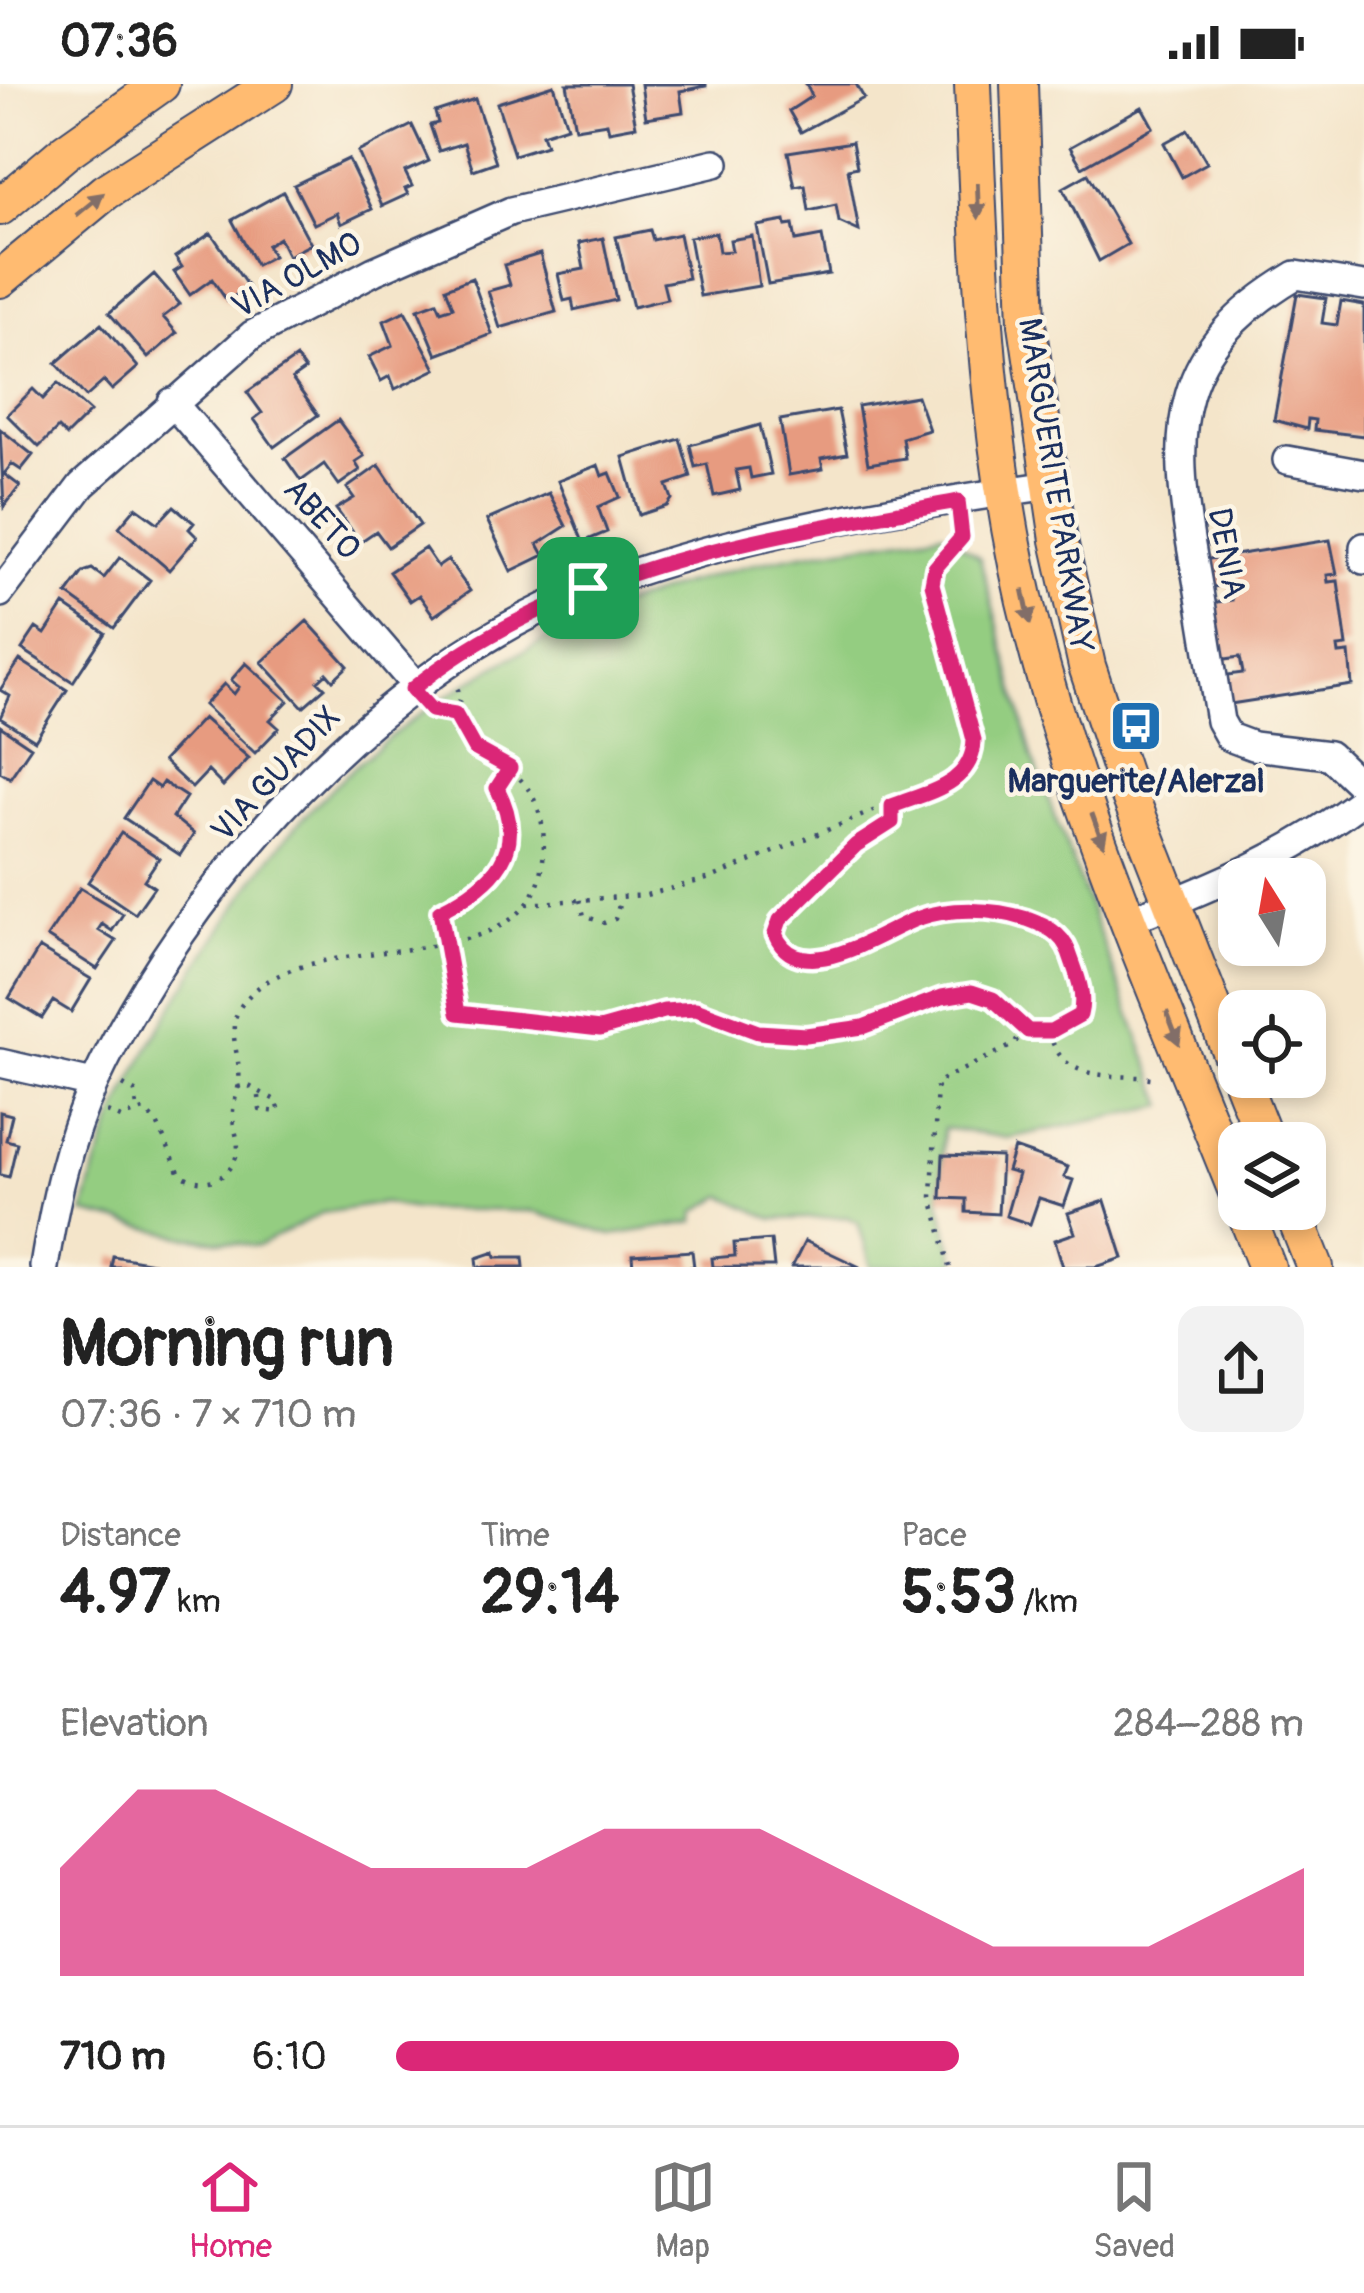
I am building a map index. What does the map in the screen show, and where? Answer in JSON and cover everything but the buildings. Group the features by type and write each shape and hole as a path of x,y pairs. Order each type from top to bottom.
{"main road":[{"path":"0,207 65,152 161,84"},
{"path":"0,279 105,192 274,84"},
{"name":"MARGUERITE PARKWAY","path":"973,84 982,324 1003,492 1039,655 1130,919 1218,1144"},
{"name":"MARGUERITE PARKWAY","path":"1019,84 1027,324 1051,485 1087,666 1218,1020"},
{"path":"1252,1230 1267,1267"},
{"path":"1300,1230 1315,1267"}],"street":[{"name":"VIA OLMO","path":"0,593 82,485 252,335 374,271 511,211 715,163"},
{"name":"DENIA","path":"1364,286 1295,275 1255,299 1219,336 1186,397 1178,441 1179,483 1220,721 1229,737 1253,746 1329,755 1364,788"},
{"name":"ABETO","path":"172,402 414,687"},
{"path":"1287,460 1364,473"},
{"name":"VIA GUADIX","path":"44,1267 55,1198 90,1094 160,969 241,857 325,761 414,687 484,641 588,588 728,545 1051,485"},
{"path":"1364,547 1364,560"},
{"path":"1130,919 1308,842 1364,799"},
{"path":"0,1063 90,1094"}],"path":[{"path":"527,904 621,898 711,878 963,774 974,753 932,584 935,568 962,537 958,501"},
{"path":"90,1094 121,1118 144,1109 157,1123 172,1166 186,1178 208,1182 227,1172 236,1156 232,1101 238,1087 236,1018 262,985 316,964 484,934 527,904 541,876 544,830 524,782 510,768 474,748 455,714 431,710 414,687"},
{"path":"510,768 497,788 510,826 506,857 477,893 440,911 458,1013 503,1014 600,1029 664,1011 696,1009 758,1032 825,1034 972,992 1000,1004 1022,1029 1049,1031 1080,1015 1078,977 1059,934 1014,915 936,915 823,958 809,958 779,946 774,928 780,920 856,845 892,822 892,806"},
{"path":"580,900 584,916 604,923 615,919 621,898"},
{"path":"950,1267 932,1197 937,1082 1015,1044 1022,1029"},
{"path":"1049,1031 1058,1054 1087,1074 1154,1080 1189,1070"},
{"path":"238,1087 247,1085 260,1096"}],"green space":[{"path":"943,532 980,558 1032,756 1165,1106 1008,1138 943,1128 940,1201 956,1264 871,1267 858,1222 847,1217 773,1219 723,1196 696,1212 695,1222 612,1235 530,1211 414,1209 384,1203 322,1213 258,1246 186,1237 84,1213 118,1110 187,983 296,826 386,740 436,703 545,640 661,592 775,559"}],"place":[{"name":"Marguerite/Alerzal","path":"1136,726"}],"route":[{"path":"958,501 962,537 935,568 932,584 974,740 969,765 949,783 892,806 892,822 856,845 780,920 775,934 779,946 792,953 823,958 917,919 960,912 1014,915 1059,934 1066,944 1082,993 1080,1015 1051,1031 1028,1031 993,999 972,992 942,997 863,1027 806,1035 758,1032 717,1012 685,1008 600,1029 503,1014 458,1013 440,911 477,893 506,857 510,826 497,788 510,768 474,748 455,714 431,710 412,689 484,641 588,588 728,545 958,501"}]}
